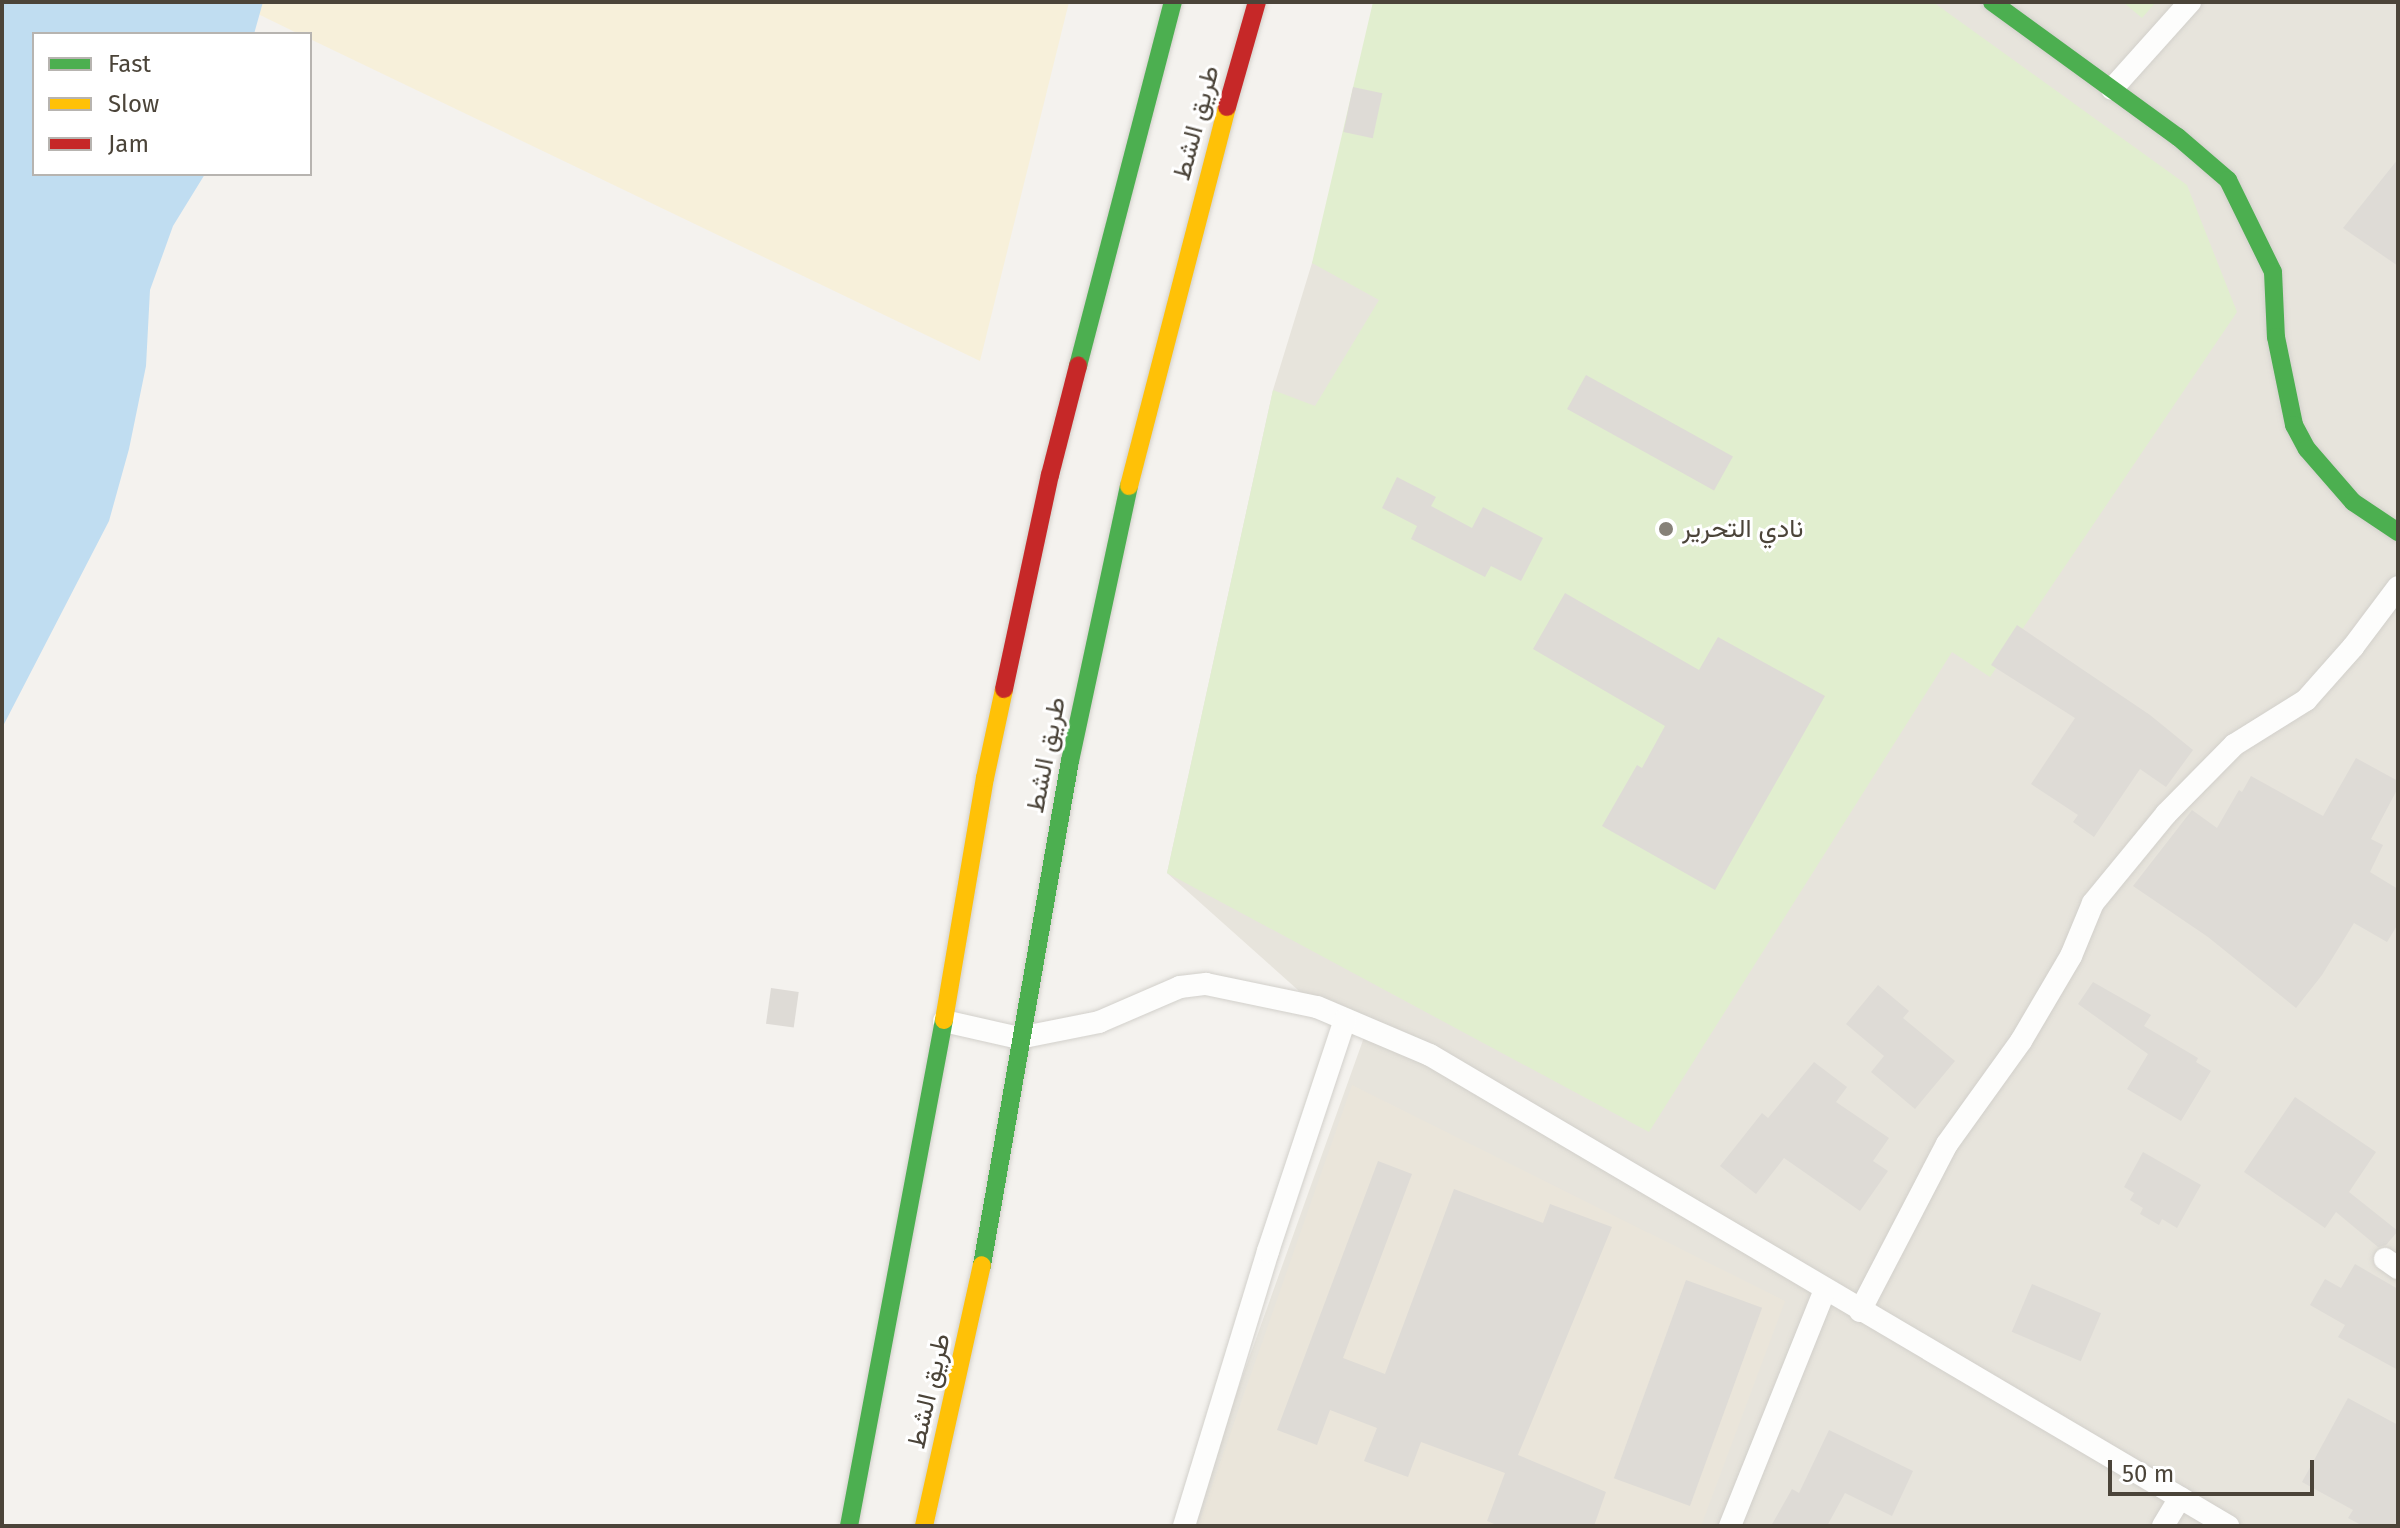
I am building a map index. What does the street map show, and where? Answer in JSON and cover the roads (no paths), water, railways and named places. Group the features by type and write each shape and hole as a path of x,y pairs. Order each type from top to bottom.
{"main road":[{"name":"طريق الشط","path":"849,1526 861,1476 944,1021 985,778 1050,475 1173,2"},
{"name":"طريق الشط","path":"924,1526 975,1307 1019,1038 1070,761 1129,486 1223,121 1257,2"},
{"path":"1992,2 2178,137 2228,180 2273,272 2276,337 2294,425 2307,449 2353,502 2398,532"}],"street":[{"path":"2112,89 2190,2"},
{"path":"1860,1311 1947,1144 2021,1041 2071,956 2093,903 2166,814 2234,745 2306,700 2353,647 2398,587"},
{"path":"944,1021 1019,1038 1099,1022 1180,987 1206,984 1317,1007 1430,1055 2228,1526"},
{"path":"1184,1526 1345,1019"},
{"path":"1730,1526 1825,1290"},
{"path":"2163,1526 2180,1498"}],"water":[{"path":"2,2 263,2 255,32 32,32 32,176 204,176 173,226 150,290 146,366 129,449 109,521 2,728"}],"place":[{"name":"نادي التحرير","path":"1666,529"}]}
